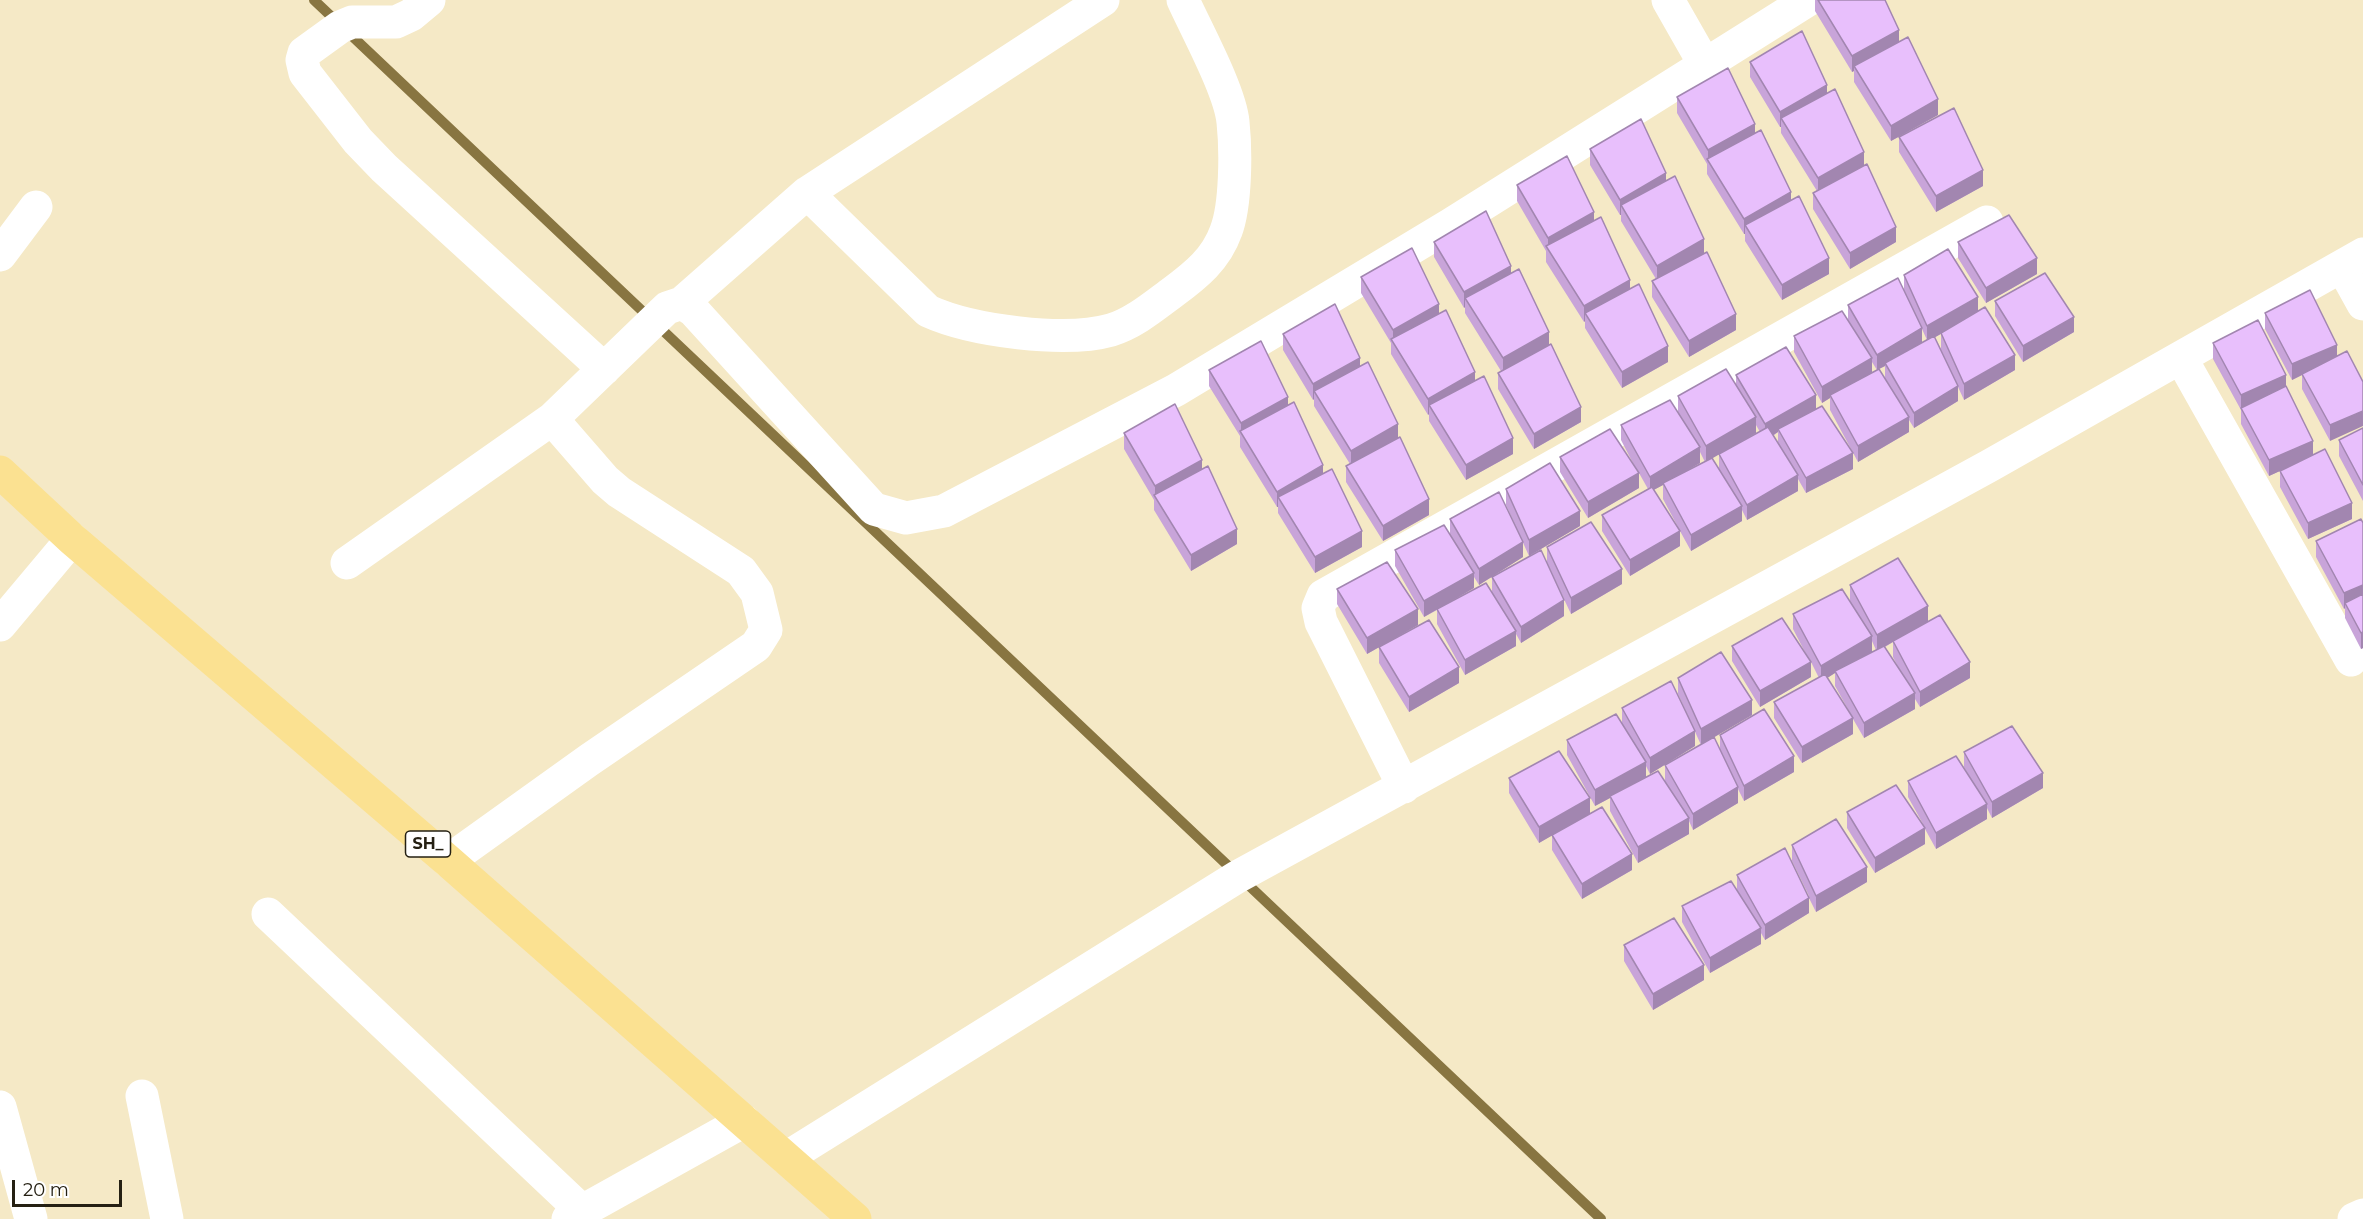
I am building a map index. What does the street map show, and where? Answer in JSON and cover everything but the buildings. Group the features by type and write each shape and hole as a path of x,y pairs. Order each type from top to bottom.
{"main road":[{"name":"SH_","path":"0,472 72,539 448,861 855,1219"}],"street":[{"path":"429,0 411,15 396,22 352,22 340,27 304,53 302,60 305,73 358,141 384,168 611,362"},
{"path":"347,563 552,419 675,305 807,193 1103,0"},
{"path":"807,193 928,311 952,322 988,328 1078,336 1113,329 1140,316 1203,271 1226,231 1235,173 1233,120 1217,74 1183,0"},
{"path":"1668,0 1705,64"},
{"path":"675,305 693,310 874,508 906,518 944,512 1176,390 1450,225 1808,0"},
{"path":"0,255 36,207"},
{"path":"1404,787 1321,622 1318,608 1323,596 1986,222"},
{"path":"786,1158 1237,877 1989,466 2352,260 2363,304"},
{"path":"2181,358 2351,660"},
{"path":"448,861 589,760 756,646 766,630 757,593 741,571 619,492 605,480 552,419"},
{"path":"0,625 72,539"},
{"path":"268,914 575,1215 744,1121"},
{"path":"142,1096 167,1219"},
{"path":"0,1107 31,1219"},
{"path":"2354,1219 2363,1215"}],"waterway":[{"path":"314,0 1601,1219"}]}
